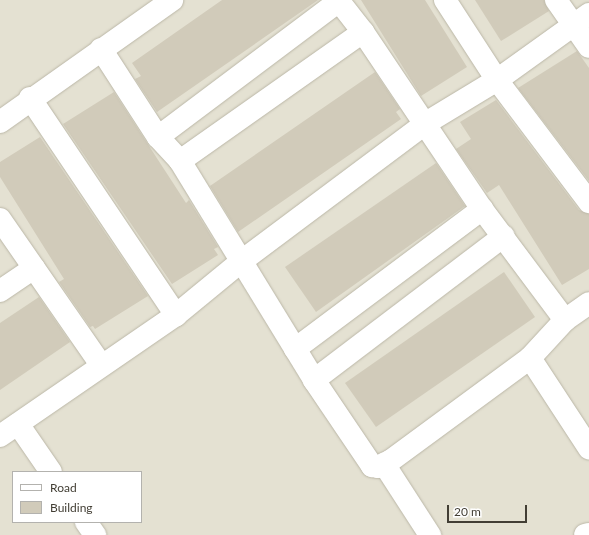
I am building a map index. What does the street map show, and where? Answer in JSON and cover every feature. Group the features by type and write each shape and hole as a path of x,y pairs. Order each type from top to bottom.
{"street":[{"path":"0,122 30,98 172,0"},
{"path":"444,0 497,80 589,202"},
{"path":"556,0 581,19 589,48"},
{"path":"158,137 338,1 364,32 482,209 504,236 565,320"},
{"path":"0,436 100,365 176,314 243,260 426,123 497,80 581,19"},
{"path":"180,161 364,32"},
{"path":"101,49 158,137 180,161 243,260 314,380 369,463 378,467 384,464 530,358 565,320 589,303"},
{"path":"30,98 176,314"},
{"path":"295,349 482,209"},
{"path":"4,233 34,268 100,365"},
{"path":"314,380 504,236"},
{"path":"0,291 34,268"},
{"path":"530,358 586,438"},
{"path":"18,424 50,471"},
{"path":"384,464 430,535"},
{"path":"87,523 95,535"},
{"path":"585,535 589,534"}],"shaded area":[{"path":"0,0 589,0 589,535 0,535"}],"building":[{"path":"222,0 318,0 157,112 135,79 141,76 132,63"},
{"path":"361,0 425,0 467,67 421,96"},
{"path":"475,0 544,0 549,11 501,41"},
{"path":"577,51 589,68 589,181 518,88"},
{"path":"375,72 400,109 396,112 401,119 238,232 210,186"},
{"path":"114,92 186,203 189,200 218,247 214,249 218,255 172,284 63,124"},
{"path":"496,100 579,210 589,214 589,269 562,285 499,185 487,193 456,149 471,139 460,122"},
{"path":"40,137 148,296 95,329 93,326 90,327 59,282 64,279 0,177 0,162"},
{"path":"436,163 465,206 316,312 285,267"},
{"path":"504,272 535,317 376,427 345,383"},
{"path":"39,297 70,342 0,390 0,323"}]}
